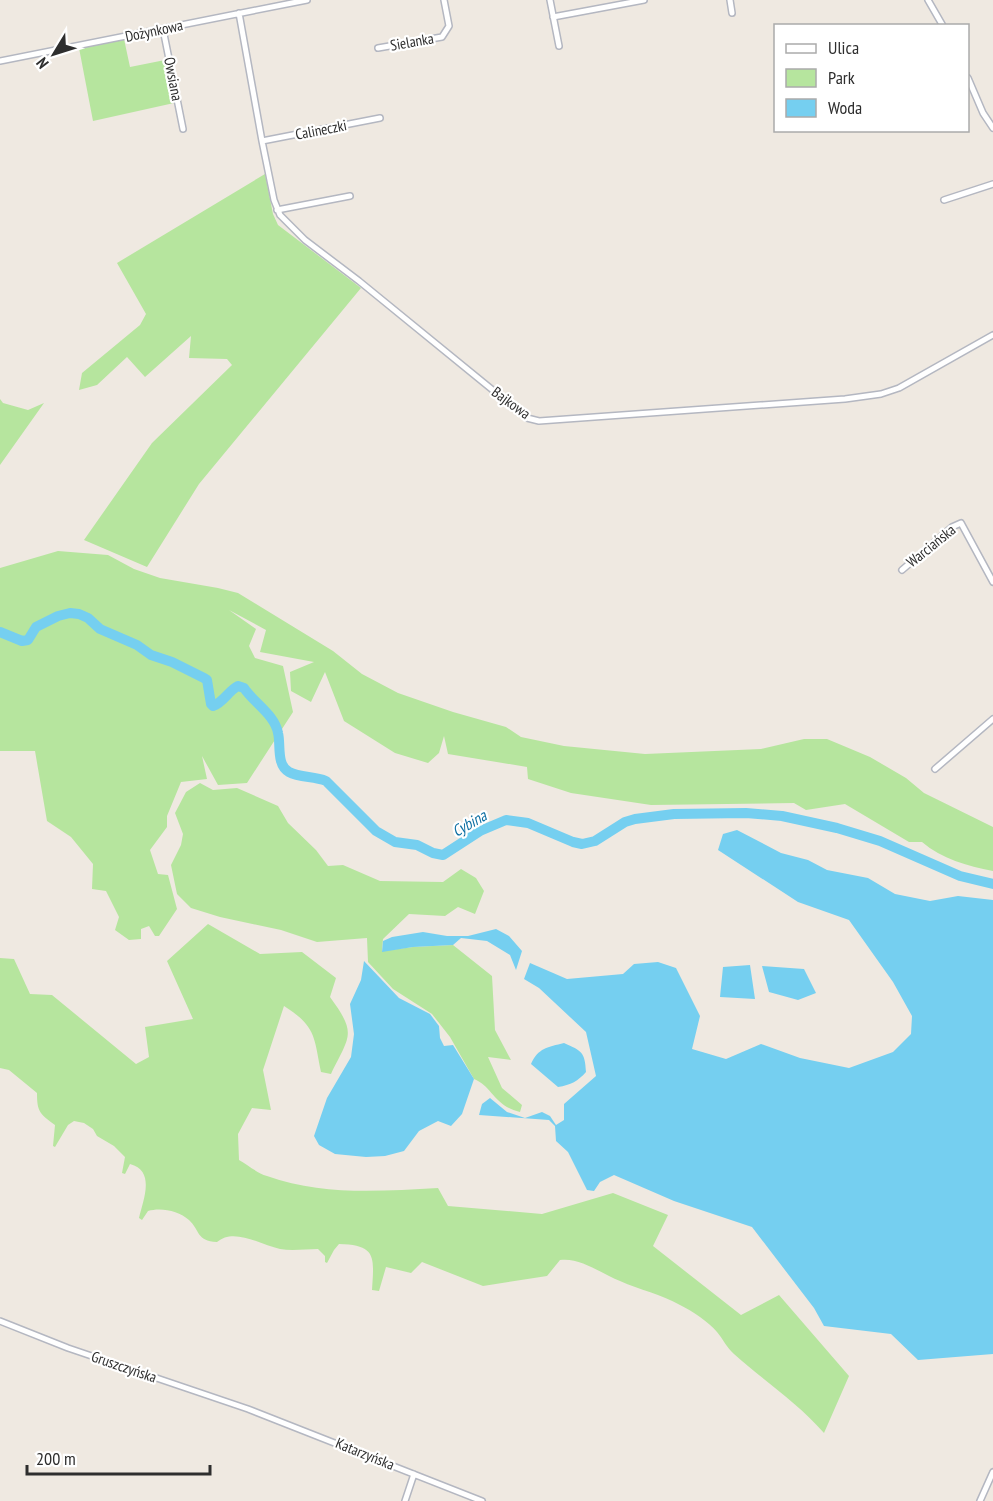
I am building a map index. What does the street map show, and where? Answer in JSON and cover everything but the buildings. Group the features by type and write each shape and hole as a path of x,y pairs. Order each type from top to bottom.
{"street":[{"name":"Dożynkowa","path":"0,61 308,0"},
{"name":"Sielanka","path":"378,48 442,37 449,26 444,0"},
{"path":"550,0 559,46"},
{"path":"553,17 644,0"},
{"path":"730,0 732,13"},
{"path":"928,0 942,24"},
{"name":"Bajkowa","path":"239,14 277,210 285,222 522,414 533,420 838,400 881,394 899,388 993,335"},
{"name":"Owsiana","path":"163,29 183,129"},
{"path":"969,80 983,113 993,128"},
{"name":"Calineczki","path":"262,141 380,118"},
{"path":"944,200 993,184"},
{"path":"277,210 350,196"},
{"name":"Warciańska","path":"902,570 952,526 961,523 993,582"},
{"path":"935,769 993,719"},
{"name":"Gruszczyńska","path":"0,1321 68,1348 248,1409"},
{"name":"Katarzyńska","path":"248,1409 482,1501"},
{"path":"980,1501 993,1472"},
{"path":"405,1501 414,1474"}],"green space":[{"path":"124,39 130,67 165,60 174,103 93,121 79,48"},
{"path":"265,174 273,214 278,225 361,288 199,484 147,567 84,540 152,443 232,365 227,359 189,358 191,336 145,377 127,357 97,385 79,390 82,373 140,325 146,314 117,263"},
{"path":"0,399 3,403 28,410 44,403 0,465"},
{"path":"58,551 108,555 134,569 160,578 238,593 333,651 362,674 398,693 506,727 521,737 564,746 645,754 761,749 804,739 827,739 870,757 906,778 924,793 993,827 993,871 955,861 922,842 909,842 845,804 806,810 794,803 651,805 571,793 528,779 527,767 448,754 444,736 439,753 428,763 395,753 344,721 325,672 311,702 291,691 290,672 314,662 260,652 266,630 229,610 256,629 249,646 255,658 283,666 293,712 247,783 218,785 202,756 207,779 181,782 167,816 167,827 150,850 158,874 168,875 177,909 159,936 155,936 149,926 141,929 141,939 129,940 115,930 119,917 106,891 92,889 93,864 71,837 47,821 35,751 0,751 0,568"},
{"path":"200,783 213,790 237,788 278,806 288,823 316,850 328,866 343,865 380,881 443,882 461,869 476,878 484,891 475,914 458,907 445,916 409,914 383,939 382,951 453,945 492,976 495,1030 511,1060 488,1057 502,1088 522,1105 520,1112 504,1105 485,1086 474,1079 450,1037 432,1014 393,989 368,962 367,938 317,942 281,930 220,917 191,908 177,894 171,865 181,845 183,834 175,813 186,792"},
{"path":"208,924 260,954 302,952 336,978 330,997 339,1009 347,1027 348,1035 343,1051 331,1074 321,1072 312,1033 302,1020 284,1006 263,1070 271,1110 252,1108 238,1134 239,1160 263,1175 309,1187 352,1191 438,1188 448,1206 542,1214 613,1193 668,1215 653,1246 741,1315 779,1295 849,1376 824,1433 792,1402 734,1354 714,1328 690,1310 575,1261 560,1260 547,1276 483,1286 422,1262 411,1273 386,1267 379,1291 372,1290 372,1261 367,1250 360,1247 339,1244 327,1263 325,1256 318,1249 280,1249 248,1238 231,1236 217,1242 205,1240 189,1220 170,1211 158,1209 148,1211 142,1220 139,1218 146,1187 143,1173 130,1164 125,1174 122,1173 125,1157 84,1123 74,1121 68,1125 55,1147 53,1146 55,1125 40,1112 37,1093 9,1070 0,1068 0,958 14,959 30,994 52,995 136,1064 149,1057 145,1027 193,1019 167,961"}],"water":[{"path":"737,830 781,853 808,860 827,870 868,878 895,894 930,901 958,896 993,900 993,1354 918,1360 891,1334 824,1326 814,1308 752,1227 674,1201 614,1175 600,1182 594,1191 587,1190 568,1152 556,1141 555,1126 549,1120 479,1115 482,1104 490,1098 507,1112 525,1118 542,1112 550,1116 556,1125 564,1120 564,1104 596,1076 586,1032 539,988 524,979 530,963 567,979 623,974 634,964 658,962 676,968 700,1016 692,1049 726,1059 761,1044 800,1058 849,1068 893,1052 911,1034 912,1016 893,982 849,920 798,902 718,850 723,834"},
{"path":"496,929 509,936 522,951 516,970 510,955 487,941 461,938 453,945 413,947 382,952 383,941 392,937 423,932 447,936 468,936"},
{"path":"364,961 399,998 430,1014 439,1026 440,1038 444,1046 453,1045 474,1079 462,1114 451,1126 438,1121 419,1131 404,1151 385,1156 335,1154 319,1145 314,1136 327,1098 351,1057 354,1034 350,1004 361,980"},
{"path":"750,965 755,999 720,997 723,967"},
{"path":"762,966 804,969 816,993 798,1000 769,992"},
{"path":"564,1043 581,1053 585,1060 586,1072 574,1082 558,1087 531,1064 540,1051"}],"waterway":[{"name":"Cybina","path":"0,632 22,641 28,640 36,627 58,616 70,613 79,614 88,618 100,629 207,680 213,706 238,686 244,688 273,720 285,769 293,774 326,781 376,831 395,842 417,845 433,853 443,855 480,831 506,820 528,823 582,844 595,841 625,822 635,819 674,814 746,813 782,816 837,828 880,841 960,876 993,884"}]}
